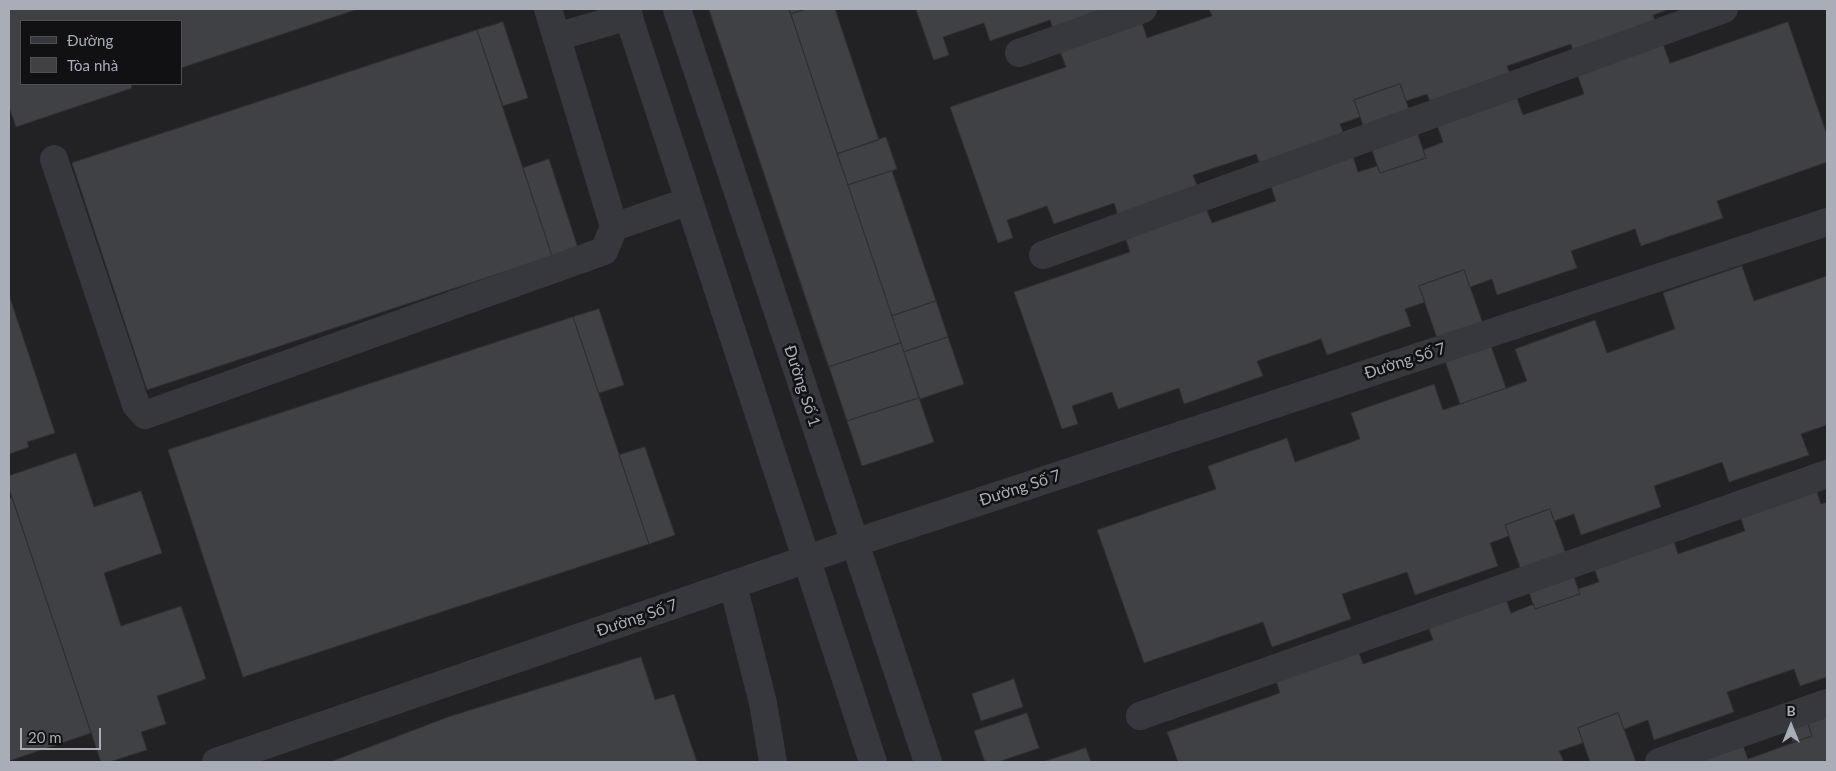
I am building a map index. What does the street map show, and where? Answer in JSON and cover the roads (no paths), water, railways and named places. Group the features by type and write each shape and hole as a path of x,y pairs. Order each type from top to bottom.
{"lane":[{"path":"54,160 136,405 145,415 604,251 614,227 548,9"},
{"name":"Đường Số 1","path":"677,9 928,762"},
{"path":"1019,53 1143,9"},
{"path":"1043,255 1724,9"},
{"path":"556,37 628,12 873,762"},
{"path":"614,227 689,201"},
{"name":"Đường Số 7","path":"216,762 854,543 1827,222"},
{"path":"1140,716 1827,474"},
{"path":"733,586 763,703 773,762"},
{"path":"1659,762 1827,703"}]}
